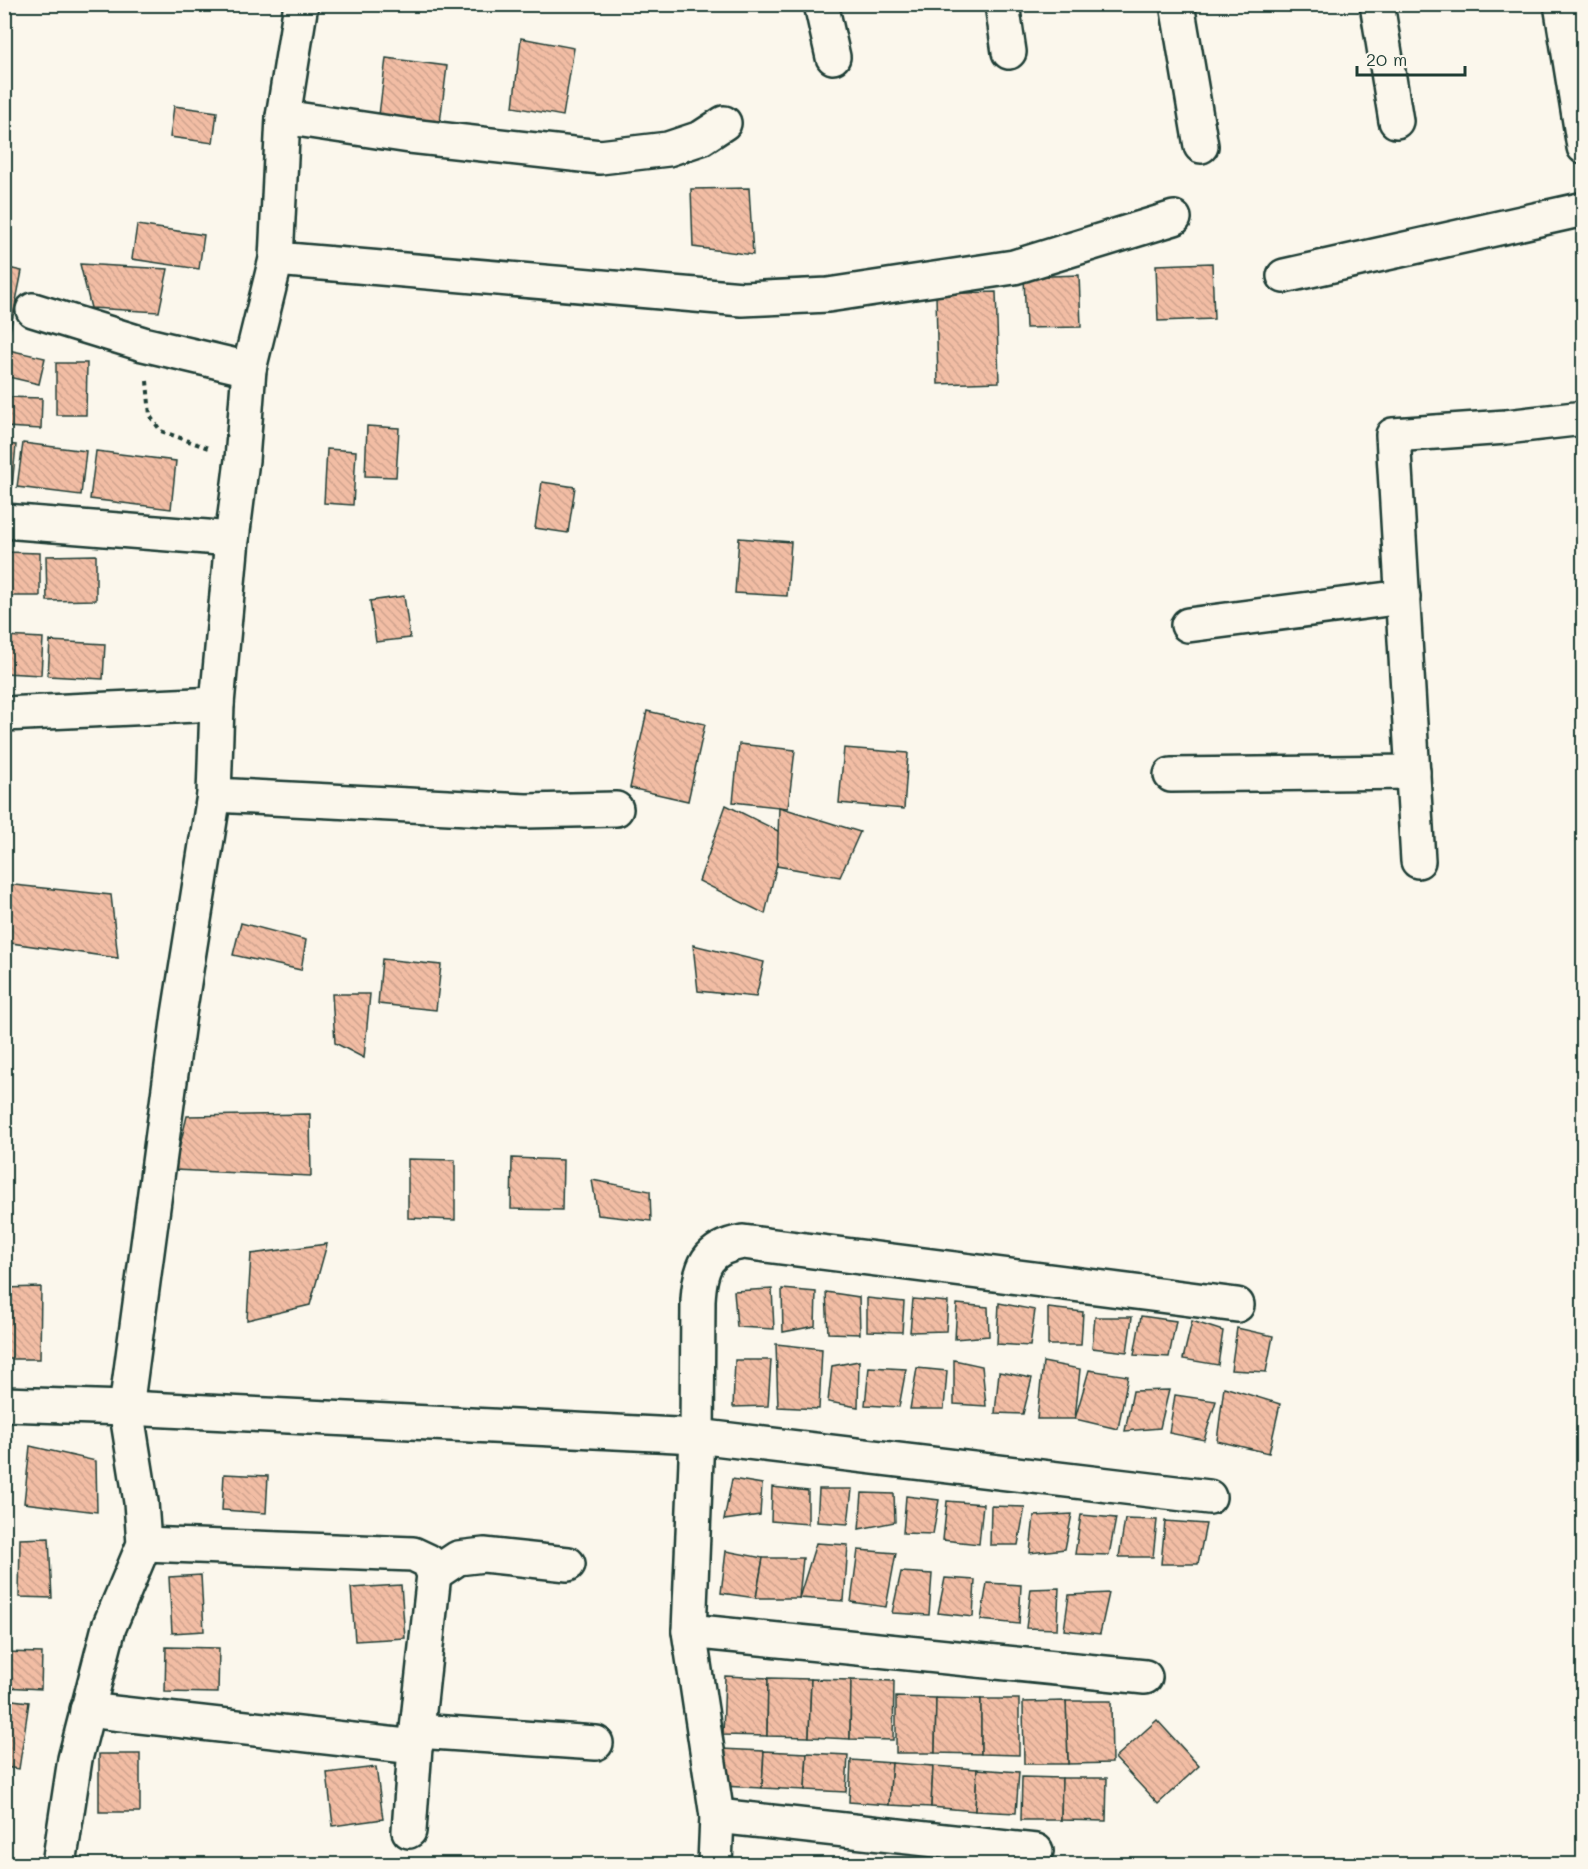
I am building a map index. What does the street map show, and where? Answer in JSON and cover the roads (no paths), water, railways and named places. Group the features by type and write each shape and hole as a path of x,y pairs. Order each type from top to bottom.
{"street":[{"path":"59,1864 75,1759 109,1627 144,1544 141,1502 126,1408 177,1026 214,795 217,704 232,539 243,460 249,369 276,259 283,117 301,4"},
{"path":"821,4 833,57"},
{"path":"1002,4 1009,52"},
{"path":"1177,4 1201,146"},
{"path":"1377,4 1396,122"},
{"path":"1561,4 1575,38 1584,147"},
{"path":"283,117 410,136 600,157 668,149 701,138 724,123"},
{"path":"1284,276 1584,209"},
{"path":"276,259 742,299 828,295 1014,267 1174,218"},
{"path":"33,310 143,344 249,369"},
{"path":"1418,861 1393,435 1506,427 1584,418"},
{"path":"4,521 232,539"},
{"path":"1188,625 1403,597"},
{"path":"4,714 217,704"},
{"path":"1171,775 1413,772"},
{"path":"214,795 526,811 616,809"},
{"path":"715,1864 717,1816 689,1631 699,1277 710,1255 726,1244 743,1242 1237,1305"},
{"path":"4,1404 696,1436 1209,1497"},
{"path":"144,1544 413,1554 428,1561 434,1574 416,1739 409,1831"},
{"path":"434,1574 458,1558 484,1555 568,1564"},
{"path":"689,1631 1145,1677"},
{"path":"87,1710 416,1739 596,1743"},
{"path":"717,1816 1036,1851"}]}
